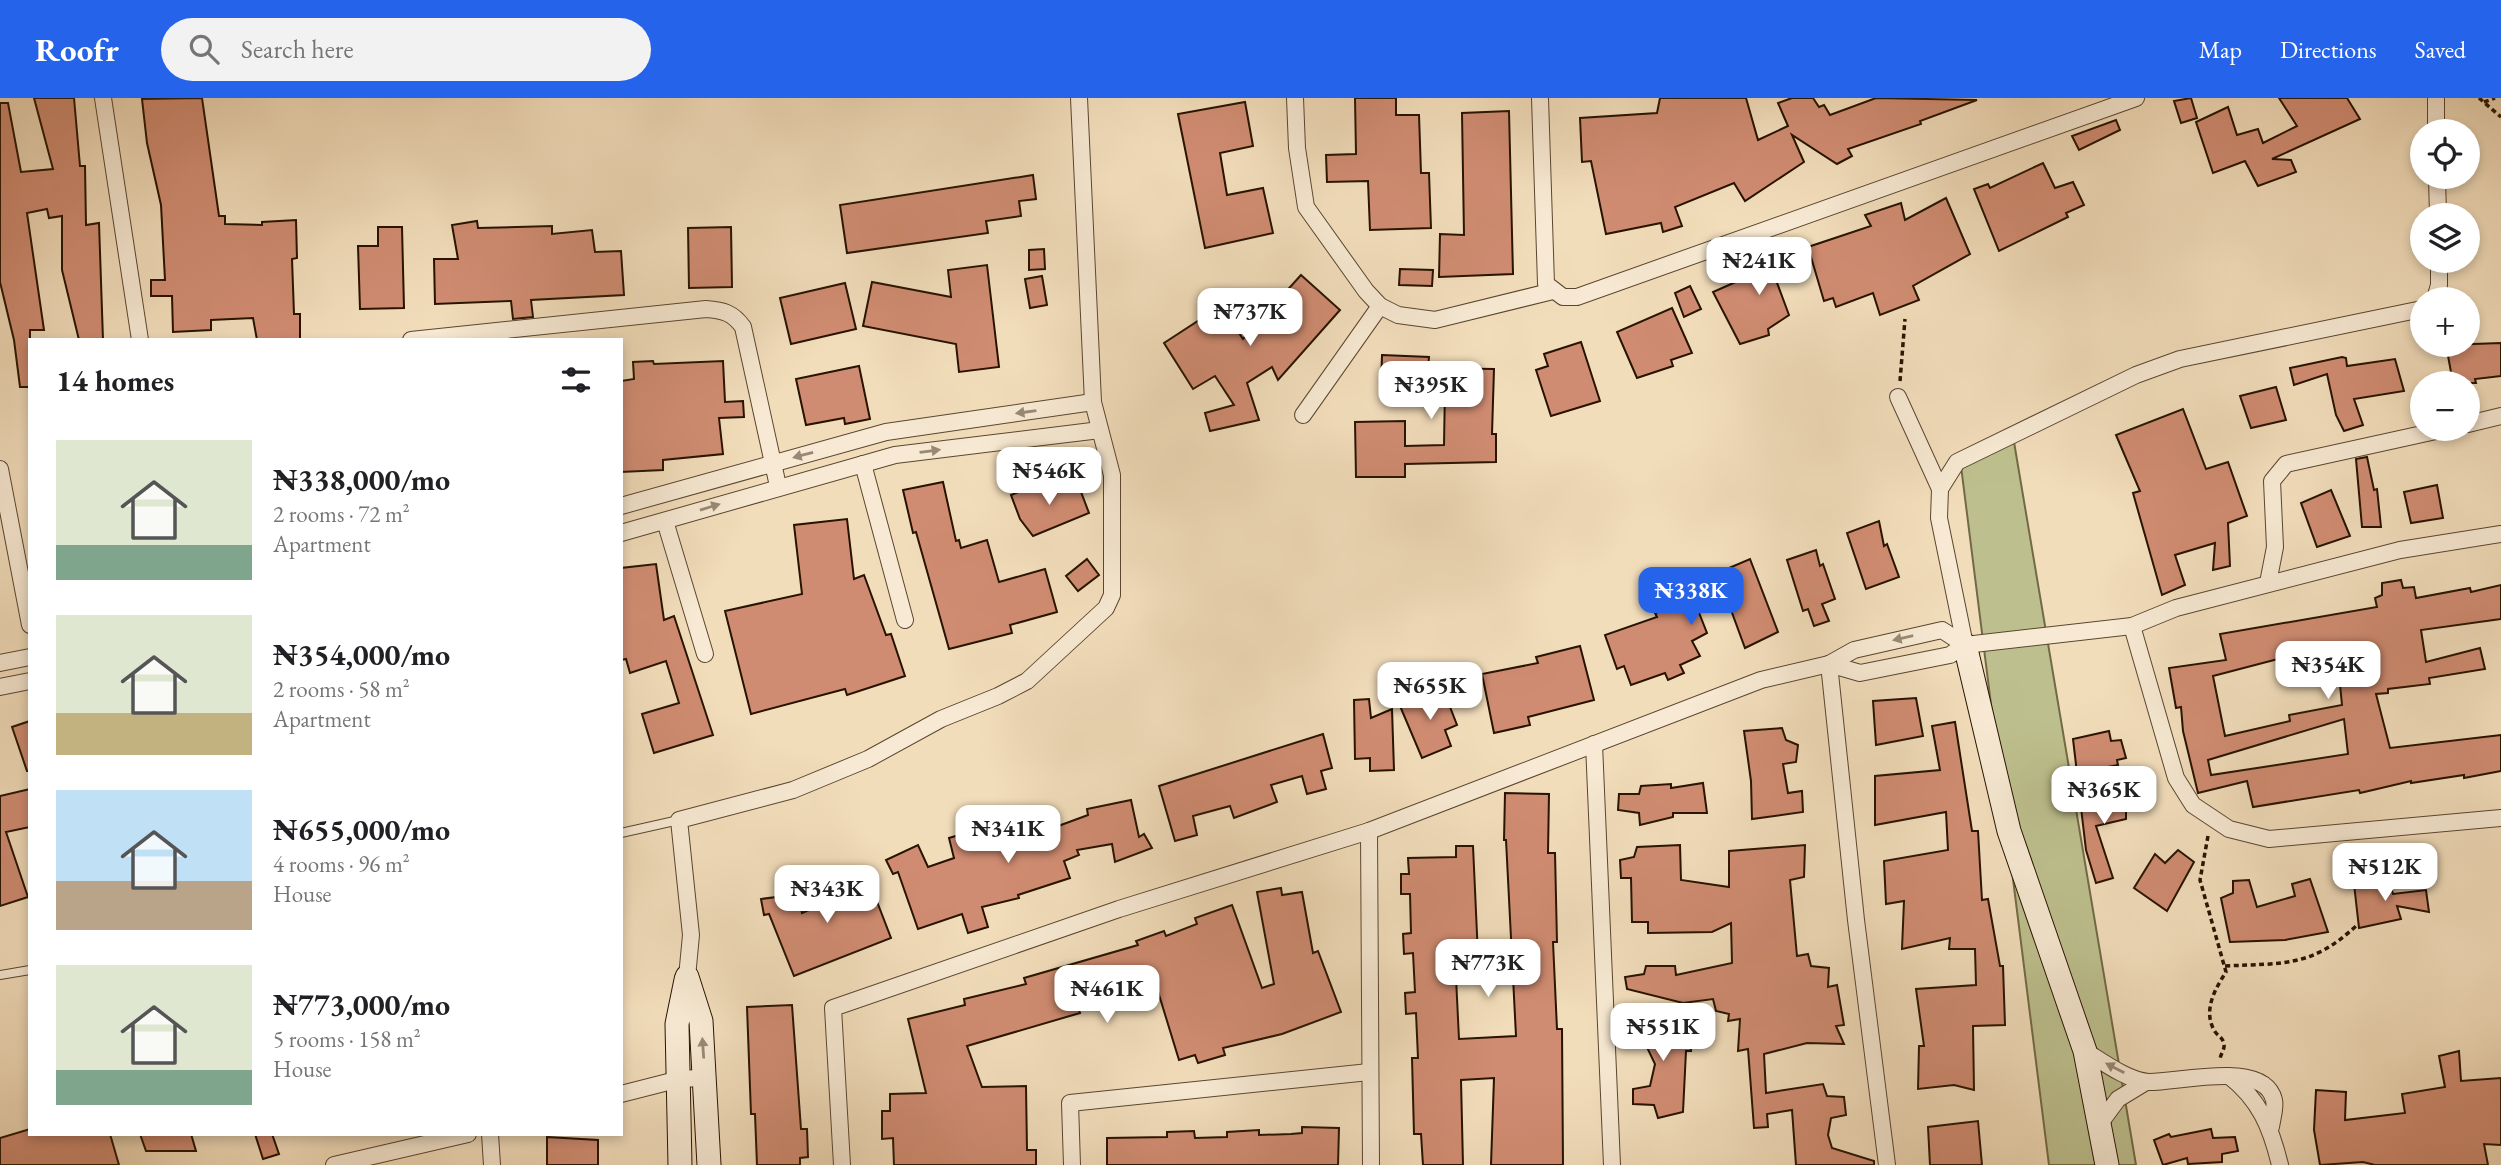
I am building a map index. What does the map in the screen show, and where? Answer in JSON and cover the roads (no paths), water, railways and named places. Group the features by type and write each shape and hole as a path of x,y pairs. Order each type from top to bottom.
{"street":[{"path":"103,98 140,338"},
{"path":"680,1165 676,1080 677,1024 687,976 691,935 679,820 793,790 868,759 941,719 1027,681 1106,608 1112,594 1111,475 1093,402 1079,98"},
{"path":"1295,98 1297,148 1306,207 1366,291 1380,306 1398,315 1434,320 1553,291"},
{"path":"1540,98 1546,284 1563,297 1577,297 2103,104 2136,98"},
{"path":"2436,98 2436,119"},
{"path":"1303,415 1380,306"},
{"path":"430,338 706,309 721,310 735,316 743,327 778,486"},
{"path":"1940,489 1956,462 2136,375 2180,359 2410,311"},
{"path":"1898,397 1940,489 1939,517 1965,645 2009,831 2085,1051 2101,1122 2107,1165"},
{"path":"623,505 886,432 1093,402"},
{"path":"2480,421 2501,416"},
{"path":"623,532 778,486 895,455 1100,430"},
{"path":"2267,583 2275,547 2272,481 2286,464 2410,437"},
{"path":"863,464 905,620"},
{"path":"0,469 4,526 28,617"},
{"path":"665,522 705,654"},
{"path":"1829,664 1860,673 1950,656 1965,645 2132,626 2176,608 2267,583 2400,550 2501,534"},
{"path":"2132,626 2176,778 2193,805 2229,829 2269,839 2501,818"},
{"path":"842,1165 833,1008 1119,909 1369,831 1761,680 1829,664 1854,650 1942,630 1965,645"},
{"path":"0,663 28,657"},
{"path":"1829,664 1856,920 1887,1165"},
{"path":"0,687 28,681"},
{"path":"1594,744 1612,1165"},
{"path":"1369,831 1371,1165"},
{"path":"687,976 701,1021 709,1165"},
{"path":"2085,1051 2114,1069 2146,1082 2246,1076 2266,1087 2274,1100 2271,1127 2280,1165"},
{"path":"1072,1165 1069,1103 1369,1072"},
{"path":"623,1093 676,1080 705,1077"},
{"path":"2101,1122 2118,1099 2146,1082"},
{"path":"334,1165 459,1136"},
{"path":"490,1136 492,1165"}],"lane":[{"path":"623,833 679,820"},
{"path":"0,975 28,970"}]}
